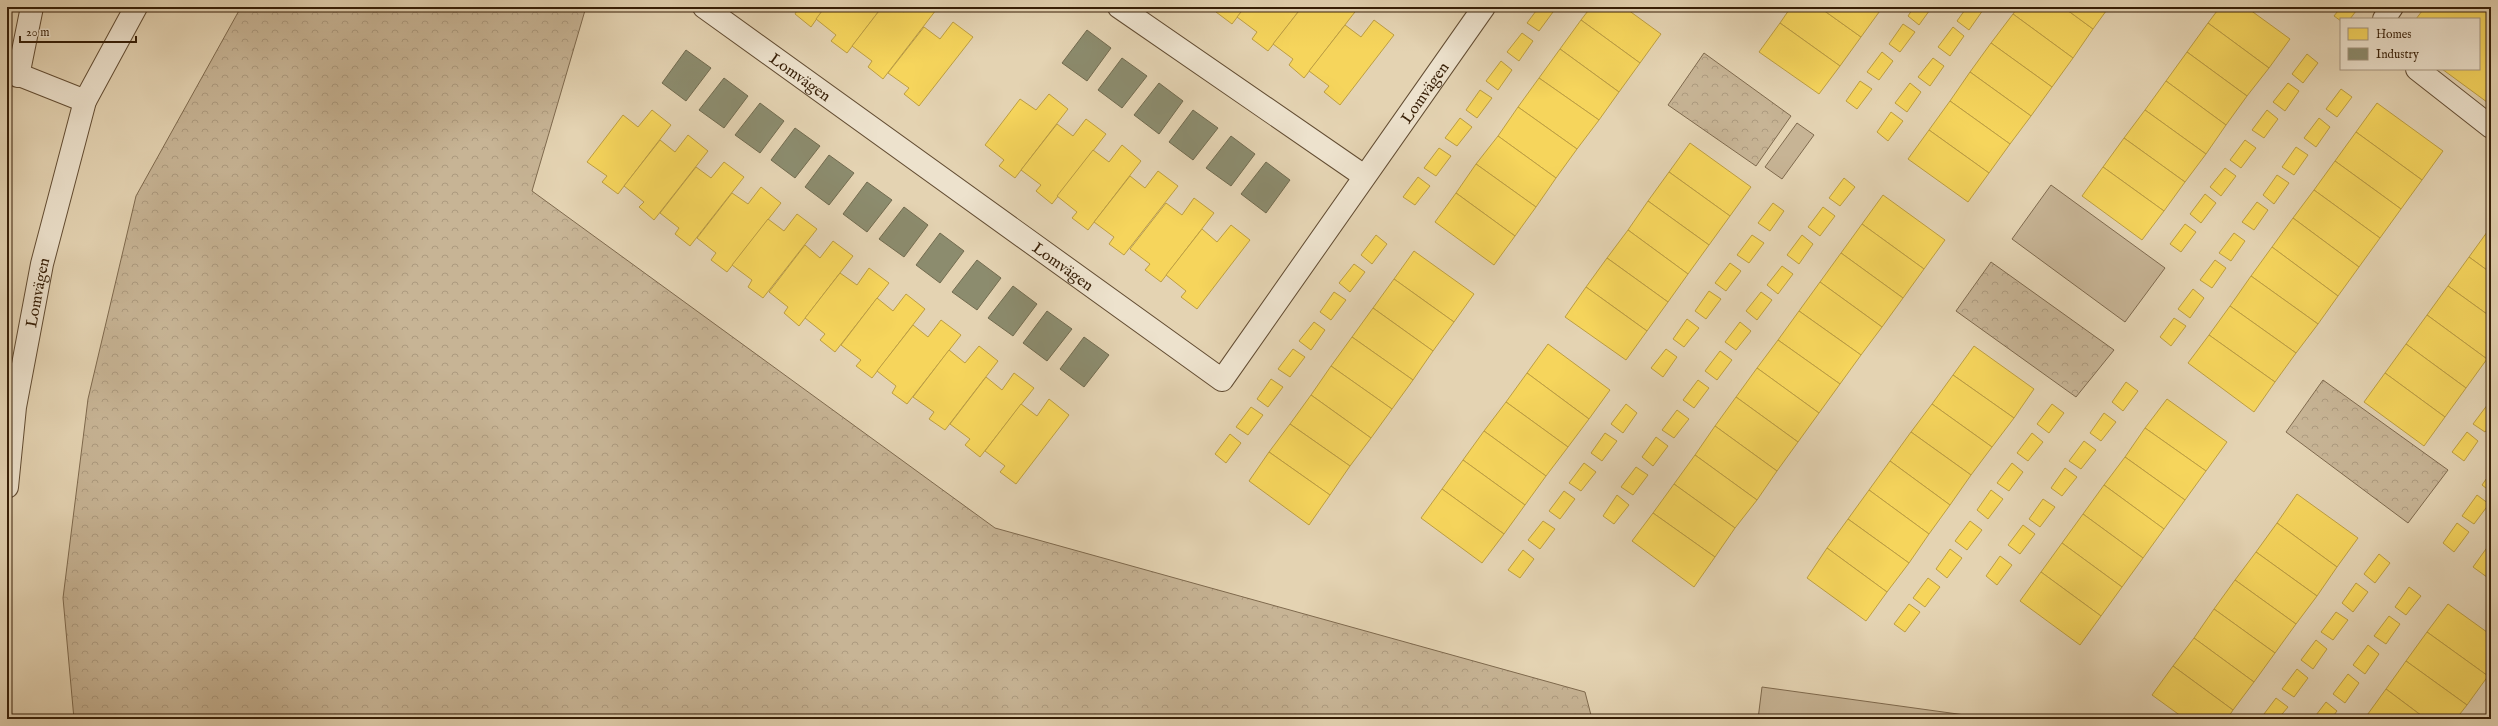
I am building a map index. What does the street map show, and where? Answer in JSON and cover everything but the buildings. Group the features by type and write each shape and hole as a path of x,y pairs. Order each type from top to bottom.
{"street":[{"path":"32,7 13,73 85,101"},
{"name":"Lomvägen","path":"7,488 11,406 42,264 85,101 136,7"},
{"name":"Lomvägen","path":"704,7 1222,380 1484,7"},
{"path":"1119,7 1364,176"},
{"path":"2385,18 2392,7"},
{"path":"2418,70 2491,127"}],"green space":[{"path":"241,7 586,7 532,191 995,528 1585,692 1592,719 74,719 63,598 88,399 136,196"},
{"path":"1704,53 1791,116 1756,166 1668,105"},
{"path":"1797,123 1814,135 1782,179 1765,167"},
{"path":"2051,185 2165,268 2125,322 2012,239"},
{"path":"1991,262 2114,350 2076,397 1956,311"},
{"path":"2323,380 2448,470 2408,523 2286,432"},
{"path":"1762,687 1994,719 1758,719"}]}
